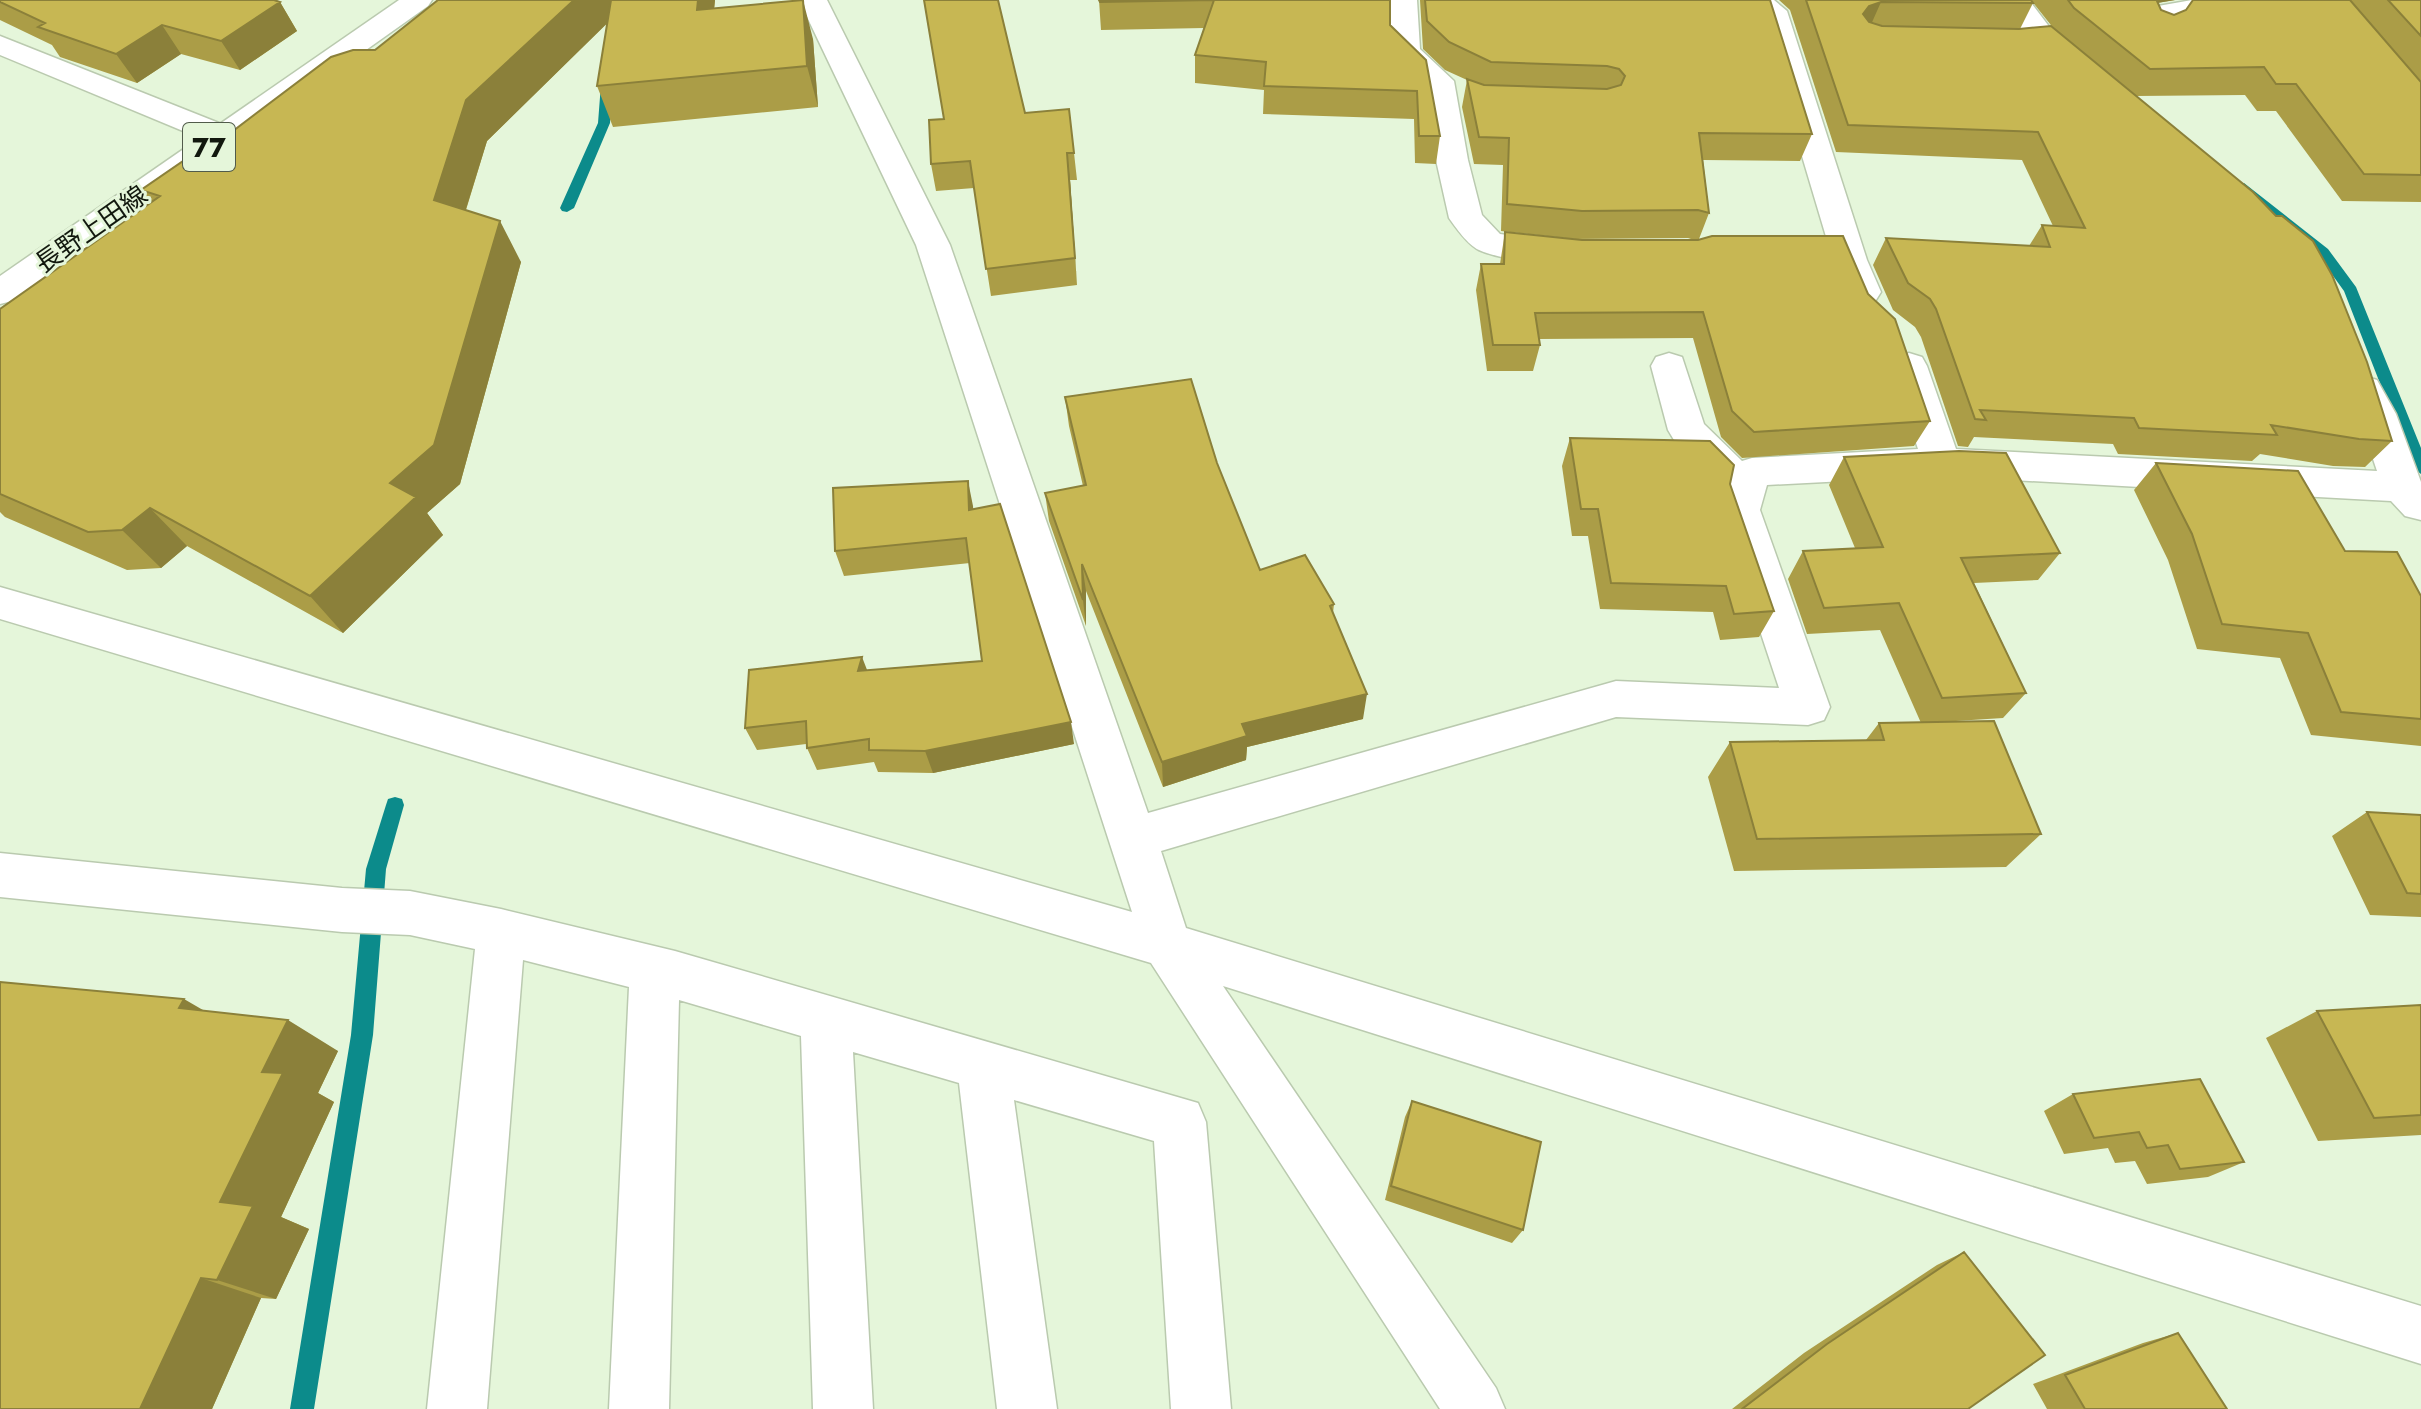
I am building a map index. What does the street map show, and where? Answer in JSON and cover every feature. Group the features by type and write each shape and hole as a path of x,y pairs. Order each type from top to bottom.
{"street":[{"name":"長野上田線","path":"0,293 418,0"},
{"path":"813,0 933,245 1167,945 1475,1409"},
{"path":"1403,0 1405,52 1452,88 1452,160 1466,218 1489,242 1521,249 1590,253"},
{"path":"1753,0 1773,11 1850,260 1888,329 1941,462"},
{"path":"2014,0 2032,41 2096,84"},
{"path":"2157,30 2168,12 2224,4 2267,5"},
{"path":"0,45 223,136"},
{"path":"1133,838 1616,699 1808,707 1740,510 1752,472 1941,462 2411,498 2377,414 2349,356"},
{"path":"1669,366 1687,430 1746,490"},
{"path":"0,603 1167,945 2421,1335"},
{"path":"0,875 342,910 410,913 501,932 655,970 1179,1122 1201,1409"},
{"path":"457,1409 501,932"},
{"path":"639,1409 655,970"},
{"path":"826,1019 843,1409"},
{"path":"983,1064 1027,1409"}],"building":[{"path":"0,0 280,2 221,41 162,25 116,54 38,27 45,23"},
{"path":"438,0 574,0 466,100 434,200 500,221 434,445 390,483 416,497 310,596 150,508 122,530 88,532 0,494 0,309 160,196 141,190 221,135 225,137 331,57 353,50 375,50"},
{"path":"611,0 698,0 697,10 803,0 807,66 597,86"},
{"path":"924,0 998,0 1025,113 1069,109 1074,153 1067,153 1075,258 986,269 970,161 931,164 929,120 944,119"},
{"path":"1099,0 1214,0 1100,2"},
{"path":"1214,0 1390,0 1390,25 1426,60 1440,136 1419,136 1417,91 1264,86 1266,62 1195,55"},
{"path":"1425,0 1770,0 1812,134 1699,133 1709,213 1698,210 1582,211 1507,204 1509,138 1479,137 1467,79 1484,85 1607,89 1621,85 1625,76 1619,69 1607,66 1491,62 1449,42 1427,21"},
{"path":"1806,0 2031,0 2033,3 1881,2 1869,6 1863,14 1869,22 1882,26 2019,29 2051,26 2253,192 2276,216 2282,216 2313,241 2332,275 2367,362 2392,441 2271,425 2277,435 2139,428 2134,418 1980,410 1986,420 1975,419 1936,309 1930,299 1908,283 1886,238 2050,247 2042,225 2085,228 2038,132 1848,125"},
{"path":"2068,0 2157,0 2161,10 2174,15 2186,10 2193,0 2350,0 2421,82 2421,175 2364,174 2296,84 2276,84 2264,67 2150,69"},
{"path":"2388,0 2421,0 2421,36"},
{"path":"1505,232 1582,240 1843,236 1868,294 1895,319 1930,421 1754,432 1732,411 1703,312 1535,313 1540,345 1493,345 1481,264 1504,264"},
{"path":"1191,379 1217,463 1260,570 1305,555 1334,604 1330,606 1367,694 1242,724 1247,736 1162,762 1082,564 1083,600 1045,493 1086,485 1065,397"},
{"path":"1570,438 1710,441 1734,465 1730,484 1774,611 1734,614 1726,586 1611,583 1598,509 1581,509"},
{"path":"1959,451 2006,453 2060,553 1961,558 2026,693 1942,698 1899,603 1824,608 1803,551 1883,547 1844,457"},
{"path":"2156,463 2298,471 2345,551 2397,552 2421,596 2421,719 2341,712 2308,633 2222,624 2192,534"},
{"path":"968,481 969,510 1000,504 1071,722 925,751 869,750 869,739 807,748 806,721 745,728 749,670 862,657 858,671 982,661 966,538 835,551 833,488"},
{"path":"1994,721 2041,834 1757,839 1730,742 1884,740 1879,723"},
{"path":"2367,812 2421,815 2421,894 2407,893"},
{"path":"0,982 184,999 179,1008 288,1020 262,1072 283,1073 220,1202 253,1206 217,1280 201,1278 140,1409 0,1409"},
{"path":"2421,1005 2421,1115 2374,1118 2317,1011"},
{"path":"2200,1079 2244,1162 2180,1169 2168,1145 2147,1148 2139,1132 2094,1138 2073,1094"},
{"path":"1412,1101 1541,1142 1523,1230 1391,1186"},
{"path":"1964,1252 2045,1355 1968,1409 1742,1409 1827,1344"},
{"path":"2178,1333 2227,1409 2085,1409 2065,1375"}],"waterway":[{"path":"567,208 604,123 607,84"},
{"path":"2244,187 2323,252 2351,290 2421,468"},
{"path":"302,1409 362,1035 376,869 395,805"}]}
